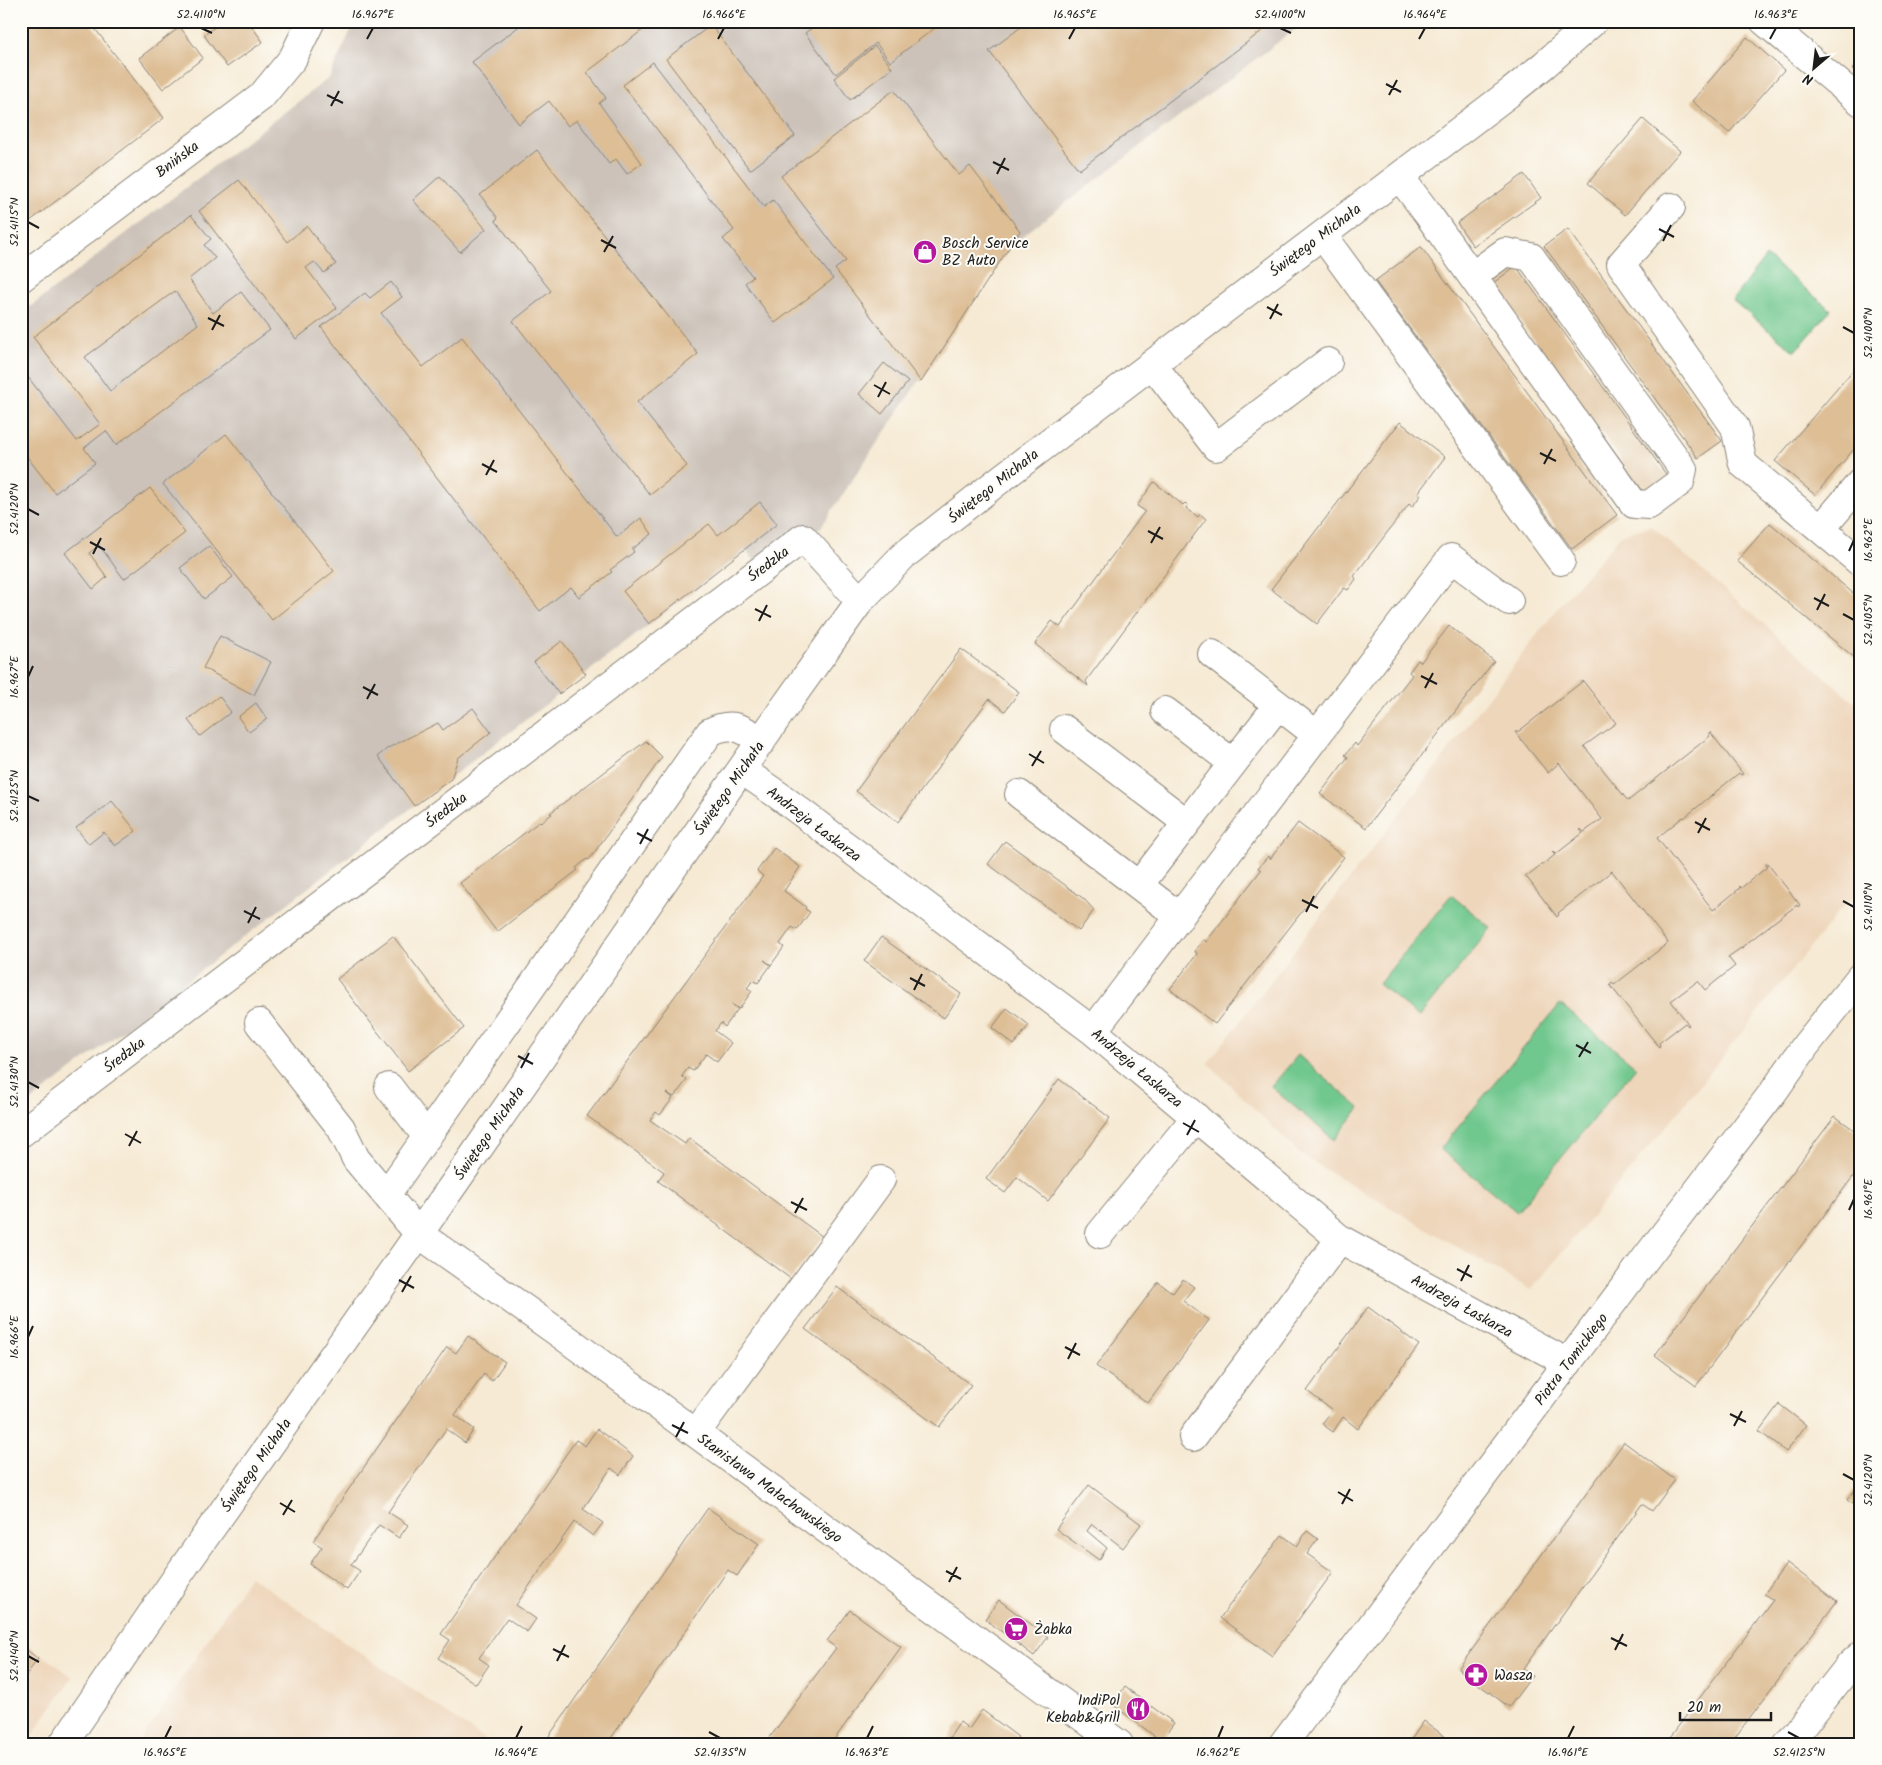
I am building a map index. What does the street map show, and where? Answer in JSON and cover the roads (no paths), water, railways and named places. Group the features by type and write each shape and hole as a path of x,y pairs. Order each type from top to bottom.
{"street":[{"name":"Bnińska","path":"21,278 261,97 293,58 311,21"},
{"name":"Świętego Michała","path":"63,1744 181,1571 860,601 903,556 1152,364 1400,177 1544,65 1594,21"},
{"path":"1764,21 1861,102"},
{"path":"1400,177 1428,213 1472,276 1634,504 1649,505 1680,482 1683,469 1531,257 1505,252 1472,276"},
{"path":"1671,207 1621,264 1735,427 1743,464 1861,563"},
{"path":"1322,235 1561,561"},
{"path":"1152,364 1216,447 1328,362"},
{"path":"1821,529 1861,482"},
{"name":"Średzka","path":"21,1133 803,538 860,601"},
{"path":"1093,1031 1451,558 1509,601"},
{"path":"1212,654 1317,735"},
{"path":"1139,885 1278,705"},
{"path":"1165,711 1233,763"},
{"path":"386,1195 710,732 722,726 733,726 748,732 762,741"},
{"path":"1064,730 1187,823"},
{"name":"Andrzeja Łaskarza","path":"742,770 1093,1031 1340,1239 1568,1363"},
{"path":"1019,794 1180,916"},
{"name":"Piotra Tomickiego","path":"1283,1744 1646,1258 1774,1091 1806,1045 1861,976"},
{"name":"Stanisława Małachowskiego","path":"260,1023 342,1128 356,1159 418,1234 696,1433 1119,1744"},
{"path":"389,1087 427,1137"},
{"path":"1100,1234 1196,1117"},
{"path":"696,1433 881,1180"},
{"path":"1193,1437 1340,1239"},
{"path":"1788,1744 1850,1665 1861,1655"}],"place":[{"name":"Bosch Service BZ Auto","path":"925,252"},
{"name":"Żabka","path":"1016,1629"},
{"name":"Wasza","path":"1476,1675"},
{"name":"IndiPol Kebab&Grill","path":"1138,1709"}]}
